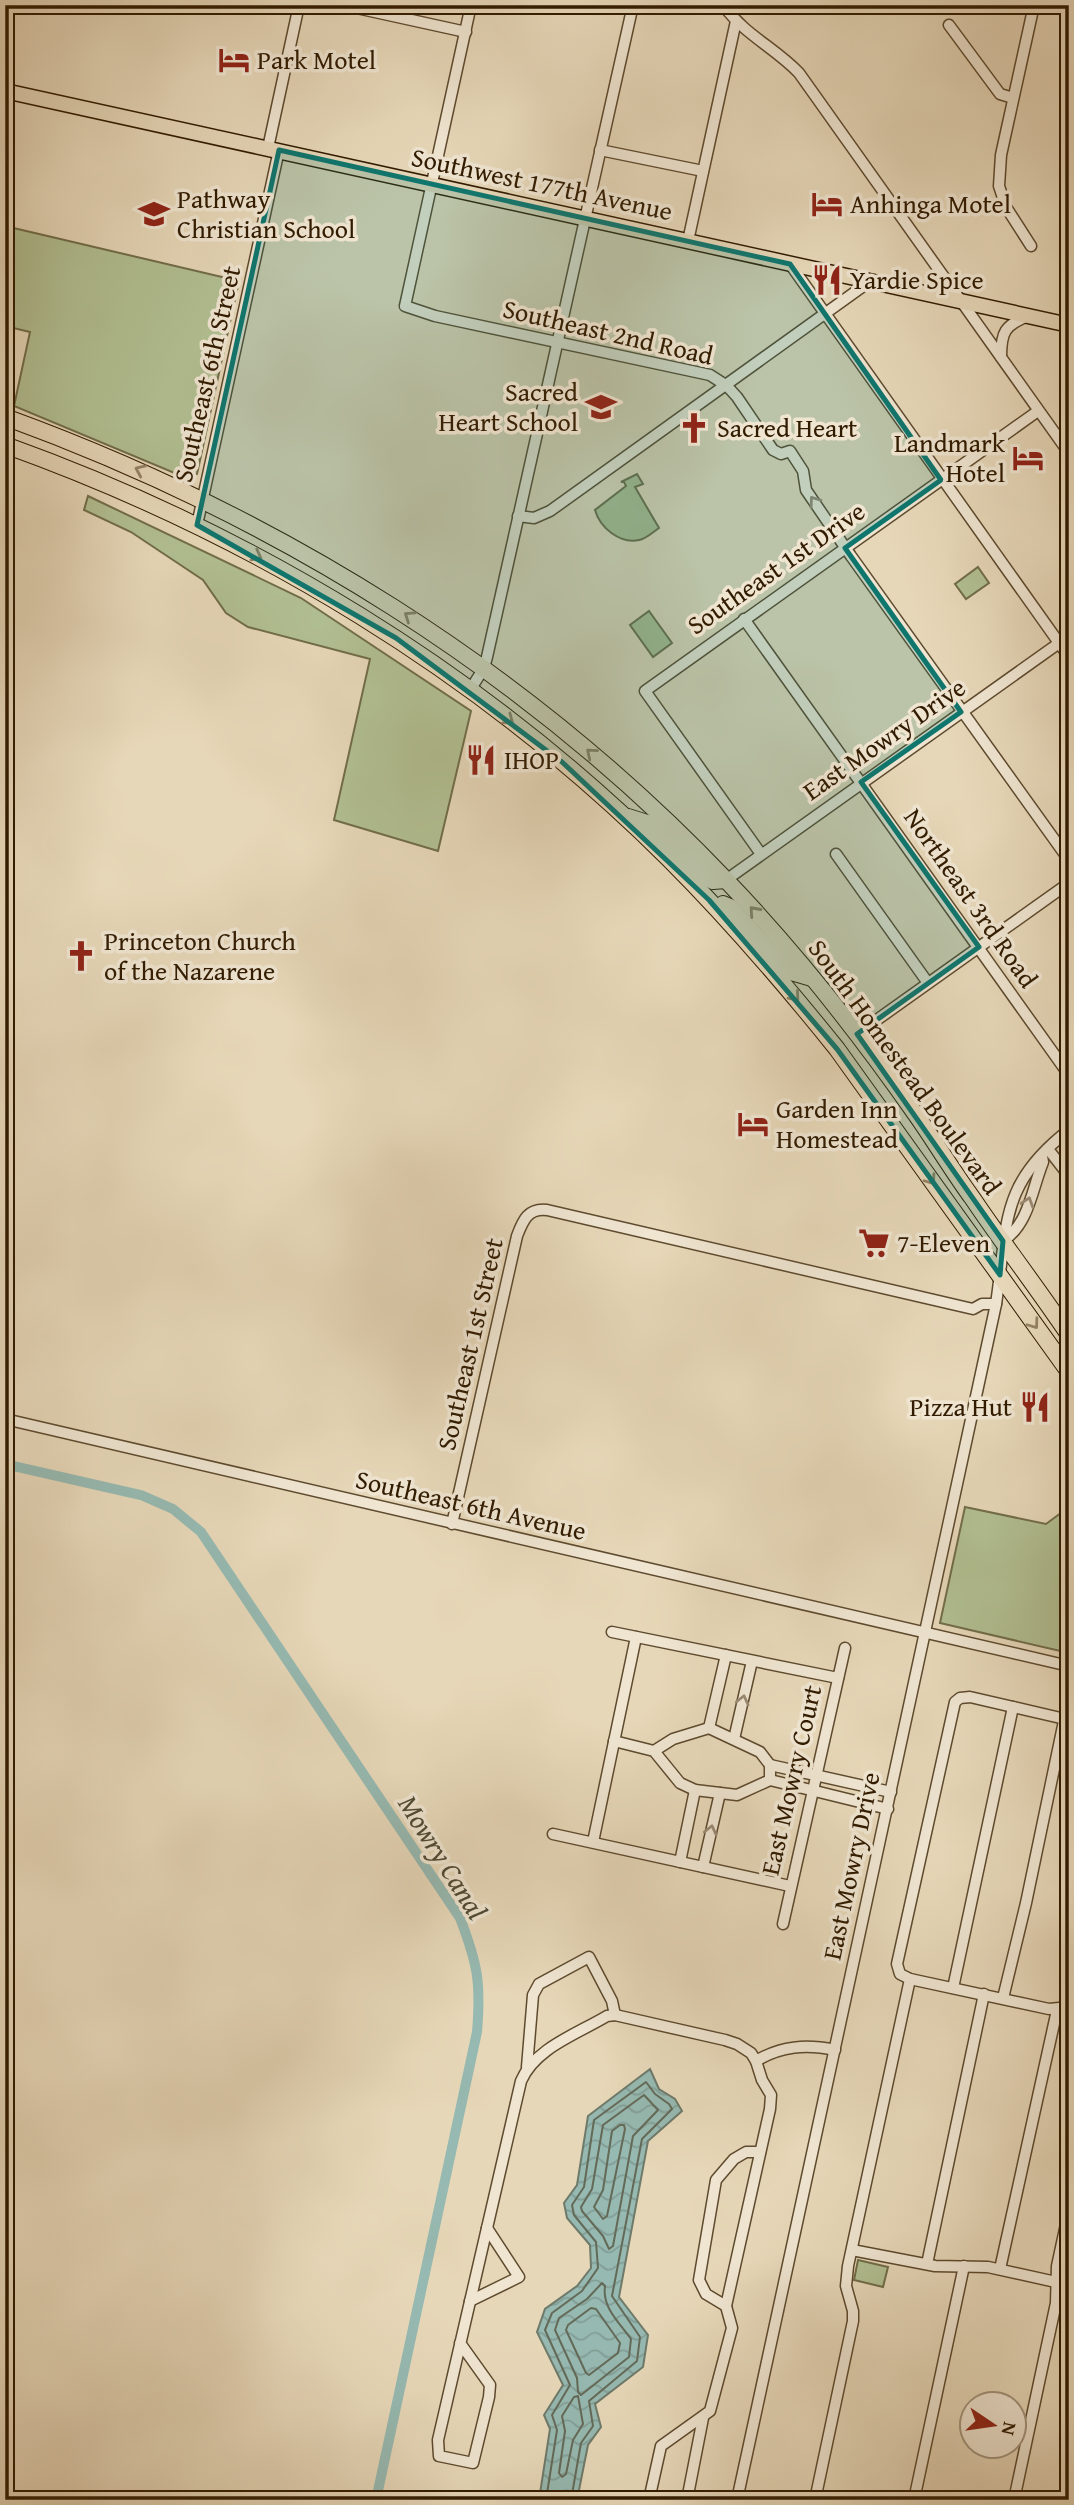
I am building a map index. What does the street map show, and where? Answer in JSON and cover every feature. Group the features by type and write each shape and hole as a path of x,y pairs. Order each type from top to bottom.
{"highway":[{"name":"South Homestead Boulevard","path":"5,417 106,455 202,499 346,577 484,668 610,768 726,880 812,978 916,1114 1069,1335"},
{"name":"South Homestead Boulevard","path":"5,445 102,482 197,525 276,566 340,603 436,665 562,762 623,816 760,956 837,1049 1069,1372"},
{"path":"623,816 647,822 705,877 713,881 726,880"},
{"path":"713,905 722,903 730,907 788,971 812,978"}],"main road":[{"name":"Southwest 177th Avenue","path":"5,91 1069,325"}],"street":[{"name":"Southeast 6th Street","path":"197,525 274,149 299,5"},
{"path":"343,5 466,32"},
{"path":"431,185 471,5"},
{"path":"470,690 484,668 632,5"},
{"path":"723,5 736,21 799,73 1069,453"},
{"path":"1031,246 1006,206 999,186 1001,155 1034,5"},
{"path":"688,241 736,21"},
{"path":"949,25 1000,94 1013,98"},
{"path":"600,150 703,171"},
{"name":"Southeast 2nd Road","path":"431,185 405,306 435,316 710,375 727,386 773,450 781,454 790,451 803,471 806,490 845,548 1069,860"},
{"path":"790,264 941,480 1064,639 1069,657"},
{"path":"518,516 534,518 550,511 869,282"},
{"path":"1001,357 1005,330 1011,323 1028,316"},
{"name":"Southeast 1st Drive","path":"761,854 645,691 1038,411"},
{"name":"Northeast 3rd Road","path":"744,619 1069,1075"},
{"name":"East Mowry Drive","path":"726,880 1064,639"},
{"path":"836,854 928,983"},
{"path":"857,1034 1069,883"},
{"path":"1003,1241 1014,1234 1023,1219 1045,1152 1069,1130"},
{"path":"1045,1152 1069,1176"},
{"name":"Southeast 1st Street","path":"452,1524 517,1236 526,1216 535,1210 547,1210 973,1309"},
{"name":"East Mowry Drive","path":"737,2500 996,1304 1003,1241"},
{"path":"991,1327 973,1309 982,1304 996,1304"},
{"name":"Southeast 6th Avenue","path":"5,1419 1069,1666"},
{"path":"612,1632 838,1678"},
{"path":"593,1842 636,1637"},
{"name":"East Mowry Court","path":"783,1924 845,1648"},
{"path":"709,1728 726,1656"},
{"path":"734,1739 752,1661"},
{"path":"1000,2269 1063,2009 910,1979 900,1973 897,1964 953,1706 960,1698 970,1697 1065,1719"},
{"path":"1003,1998 1069,1697"},
{"path":"953,1988 1013,1707"},
{"path":"654,1751 673,1739 709,1728 760,1752 770,1765 891,1792"},
{"path":"614,1741 654,1751 680,1783 695,1790 737,1795 769,1780 888,1809"},
{"path":"769,1780 770,1765"},
{"path":"680,1862 695,1790"},
{"path":"703,1867 720,1793"},
{"path":"553,1834 790,1886"},
{"path":"460,2343 489,2385 473,2463 439,2456 438,2440 460,2343 521,2081 527,2067 533,1995 539,1984 589,1957 612,2001 615,2015"},
{"path":"815,2500 853,2321 846,2283 852,2250 910,1979"},
{"path":"926,2264 984,1994"},
{"path":"527,2067 539,2056 615,2015 726,2040 751,2053 771,2095 726,2306 732,2328 710,2411 661,2445 649,2500"},
{"path":"756,2060 785,2047 819,2046 835,2050"},
{"path":"726,2306 706,2294 699,2280 716,2180 734,2159 746,2152 760,2152"},
{"path":"1014,2500 1056,2303 1057,2266 1069,2210"},
{"path":"470,2301 519,2277 487,2228"},
{"path":"852,2250 926,2264 976,2265 1056,2282"},
{"path":"914,2500 964,2266"},
{"path":"687,2500 702,2418"}],"highlighted area":[{"path":"279,150 790,264 941,480 845,548 961,712 861,782 979,947 857,1034 1003,1241 1000,1275 837,1049 709,900 562,762 396,638 197,525"}],"green space":[{"path":"5,226 239,281 197,474 184,477 14,406 30,332 5,326"},
{"path":"637,474 643,484 635,487 659,528 644,538 632,541 618,537 606,528 595,510 626,486 621,482"},
{"path":"88,496 301,598 471,711 438,851 334,820 370,659 248,627 226,613 203,580 131,532 84,510"},
{"path":"978,567 989,583 966,599 955,584"},
{"path":"649,611 672,643 653,657 630,625"},
{"path":"965,1507 1046,1524 1069,1507 1069,1653 940,1623"},
{"path":"858,2260 888,2267 883,2287 854,2280"}],"water":[{"path":"650,2069 659,2089 675,2099 682,2111 648,2141 619,2297 648,2335 643,2367 595,2404 601,2427 588,2445 577,2500 539,2500 550,2429 544,2415 563,2385 537,2332 545,2309 577,2286 591,2268 590,2245 567,2218 564,2203 577,2185 588,2116"}],"waterway":[{"name":"Mowry Canal","path":"5,1464 141,1495 173,1509 201,1532 460,1918 466,1934 477,1974 477,2032 376,2500"}],"place":[{"name":"Park Motel","path":"234,60"},
{"name":"Anhinga Motel","path":"827,204"},
{"name":"Pathway Christian School","path":"154,214"},
{"name":"Yardie Spice","path":"827,280"},
{"name":"Sacred Heart School","path":"601,407"},
{"name":"Sacred Heart","path":"694,428"},
{"name":"Landmark Hotel","path":"1028,458"},
{"name":"IHOP","path":"481,760"},
{"name":"Princeton Church of the Nazarene","path":"81,956"},
{"name":"Garden Inn Homestead","path":"753,1124"},
{"name":"7-Eleven","path":"874,1243"},
{"name":"Pizza Hut","path":"1035,1407"}]}
